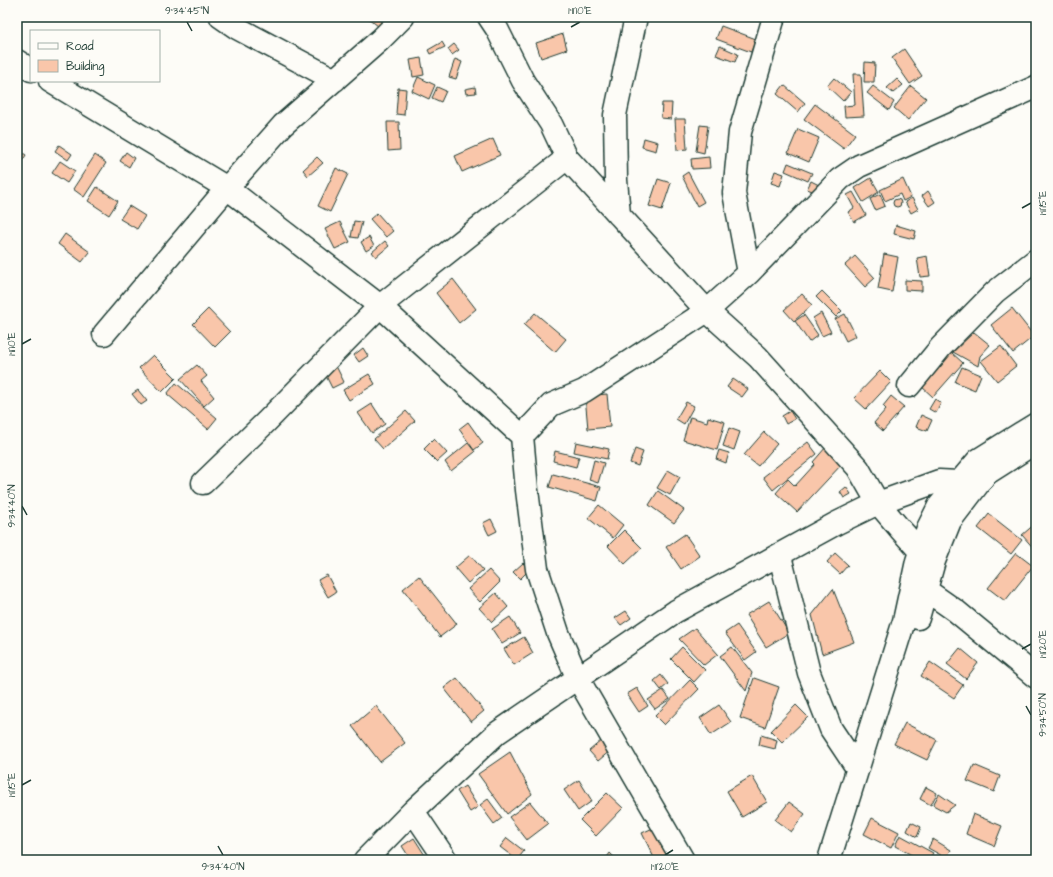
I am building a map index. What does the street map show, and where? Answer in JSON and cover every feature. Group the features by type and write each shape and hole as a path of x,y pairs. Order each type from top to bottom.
{"street":[{"path":"221,17 237,28 335,80"},
{"path":"104,334 227,188 283,125 404,17"},
{"path":"489,17 497,29 523,81 552,124 568,158 707,311 758,357 858,468 878,503 927,556"},
{"path":"619,215 616,180 615,115 636,17"},
{"path":"749,274 734,194 740,132 774,17"},
{"path":"17,61 30,69"},
{"path":"52,82 227,188 380,306 522,436 537,569 558,633 577,676 683,860"},
{"path":"522,436 551,405 584,391 707,311 749,274 840,179 859,166 1036,87"},
{"path":"203,483 266,422 380,306 568,158"},
{"path":"909,386 941,348 995,292 1036,260"},
{"path":"840,860 876,749 892,707 926,590 928,528 939,506 978,460 1036,424"},
{"path":"828,860 849,800 904,621 927,556 950,521 986,474 1036,442"},
{"path":"365,860 413,811 497,733 577,676 676,611 780,556 837,523 878,503 938,481 958,482"},
{"path":"780,556 809,673 831,729 858,768"},
{"path":"926,590 956,611 1036,677"},
{"path":"413,811 446,860"}],"building":[{"path":"367,17 388,17 379,27"},
{"path":"721,26 756,39 751,52 716,39"},
{"path":"563,34 567,49 541,58 536,43"},
{"path":"442,42 445,47 430,54 428,50"},
{"path":"454,44 459,50 452,55 448,49"},
{"path":"720,46 738,54 735,62 716,55"},
{"path":"904,49 922,76 910,84 892,58"},
{"path":"421,58 424,75 413,77 410,60"},
{"path":"455,59 462,62 456,79 449,77"},
{"path":"865,62 875,63 874,82 864,82"},
{"path":"853,74 861,74 864,116 845,117 844,106 855,105"},
{"path":"418,77 435,85 429,99 412,91"},
{"path":"834,78 851,92 843,101 827,86"},
{"path":"897,79 903,85 893,93 887,88"},
{"path":"784,85 805,103 798,112 777,94"},
{"path":"873,86 894,102 889,110 867,93"},
{"path":"911,86 926,98 908,120 894,108"},
{"path":"437,87 446,91 441,102 432,98"},
{"path":"475,87 476,93 466,94 465,89"},
{"path":"398,88 406,89 404,115 396,114"},
{"path":"662,103 672,103 671,119 661,118"},
{"path":"815,104 855,134 844,149 804,119"},
{"path":"675,119 685,119 687,149 677,150"},
{"path":"387,122 399,122 400,150 388,151"},
{"path":"700,125 708,126 704,153 696,151"},
{"path":"798,129 819,138 809,162 788,153"},
{"path":"644,138 658,142 656,151 642,147"},
{"path":"493,139 500,155 462,172 455,156"},
{"path":"59,145 72,154 68,160 55,151"},
{"path":"17,149 26,155 17,169"},
{"path":"126,152 134,158 129,167 120,161"},
{"path":"95,155 106,163 84,197 73,189"},
{"path":"317,157 323,163 308,176 303,170"},
{"path":"709,157 710,168 692,169 691,159"},
{"path":"60,161 75,171 67,183 52,173"},
{"path":"788,163 812,173 808,181 785,171"},
{"path":"336,168 348,174 330,212 318,206"},
{"path":"775,171 784,174 780,186 771,183"},
{"path":"688,172 704,202 697,206 682,176"},
{"path":"871,178 879,192 863,202 855,188"},
{"path":"658,179 671,183 662,210 649,206"},
{"path":"903,179 911,197 903,201 900,194 885,201 880,190"},
{"path":"811,181 819,185 815,192 807,189"},
{"path":"97,187 118,201 109,215 88,201"},
{"path":"928,191 935,202 929,206 922,196"},
{"path":"853,192 866,215 854,222 848,212 854,208 847,195"},
{"path":"880,194 885,206 875,210 870,199"},
{"path":"912,198 918,209 911,213 905,202"},
{"path":"895,199 899,199 901,203 899,207 895,207 893,205 893,201"},
{"path":"129,206 145,216 137,229 120,219"},
{"path":"377,213 393,231 386,237 370,219"},
{"path":"354,221 362,222 358,238 351,237"},
{"path":"340,222 350,242 335,249 325,229"},
{"path":"896,225 916,231 914,239 894,234"},
{"path":"65,234 90,252 82,262 58,244"},
{"path":"369,237 374,246 366,251 361,242"},
{"path":"385,241 389,246 376,257 372,252"},
{"path":"884,254 898,257 892,292 878,289"},
{"path":"855,256 875,278 865,287 845,265"},
{"path":"927,256 930,276 920,277 917,258"},
{"path":"453,279 476,309 459,323 436,293"},
{"path":"905,280 922,281 922,291 905,290"},
{"path":"822,291 842,311 836,317 816,297"},
{"path":"802,294 812,305 794,321 784,310"},
{"path":"1012,308 1034,336 1013,353 991,325"},
{"path":"208,309 230,332 215,347 193,324"},
{"path":"535,313 566,339 555,352 524,325"},
{"path":"821,313 831,332 822,336 813,318"},
{"path":"845,314 856,336 846,341 835,319"},
{"path":"804,315 818,335 809,342 795,321"},
{"path":"974,332 990,345 980,356 978,366 953,352"},
{"path":"1001,346 1016,366 997,381 981,361"},
{"path":"363,348 368,356 359,362 354,355"},
{"path":"951,352 963,363 933,397 921,386"},
{"path":"153,355 176,378 162,392 139,368"},
{"path":"335,364 344,382 332,388 323,370"},
{"path":"197,365 207,376 201,381 214,397 204,406 180,379"},
{"path":"962,367 981,375 975,390 955,382"},
{"path":"880,371 891,382 866,409 854,398"},
{"path":"369,374 375,384 349,400 343,390"},
{"path":"733,379 748,389 742,397 727,387"},
{"path":"176,383 217,418 208,429 167,394"},
{"path":"138,390 147,401 141,405 132,394"},
{"path":"607,394 610,427 588,429 585,396"},
{"path":"891,396 904,407 883,431 874,423 886,409 883,406"},
{"path":"935,399 941,403 936,413 929,409"},
{"path":"686,402 694,406 684,424 676,419"},
{"path":"372,404 385,424 372,433 358,413"},
{"path":"406,411 415,421 383,449 374,439"},
{"path":"790,411 795,419 786,424 782,416"},
{"path":"921,415 932,420 927,431 916,427"},
{"path":"690,417 707,422 708,417 725,422 717,450 683,440"},
{"path":"468,422 483,443 474,450 459,429"},
{"path":"729,428 740,432 734,450 723,446"},
{"path":"764,432 777,444 758,466 744,455"},
{"path":"434,439 447,453 437,462 424,449"},
{"path":"576,442 609,449 607,459 574,452"},
{"path":"808,442 817,454 773,490 763,477"},
{"path":"468,443 475,452 451,471 445,462"},
{"path":"826,447 843,463 797,512 776,493 788,479 795,486 815,464 813,462"},
{"path":"635,449 643,452 638,466 630,463"},
{"path":"719,450 729,453 726,463 716,459"},
{"path":"555,451 579,457 576,467 553,461"},
{"path":"594,460 604,463 598,483 589,480"},
{"path":"668,470 680,477 670,495 657,488"},
{"path":"553,474 601,487 597,501 549,487"},
{"path":"846,487 851,494 844,498 840,492"},
{"path":"658,491 684,510 674,523 649,505"},
{"path":"599,505 623,525 613,538 588,518"},
{"path":"989,514 1022,540 1011,554 978,528"},
{"path":"491,519 497,531 489,535 483,523"},
{"path":"1036,523 1036,551 1022,535"},
{"path":"624,530 642,548 625,564 608,546"},
{"path":"685,534 700,556 681,569 666,547"},
{"path":"835,553 848,565 840,574 827,562"},
{"path":"1016,553 1033,566 1005,601 988,588"},
{"path":"470,555 483,570 468,583 455,568"},
{"path":"523,563 529,570 520,579 513,572"},
{"path":"489,570 500,582 480,602 468,589"},
{"path":"327,575 336,592 328,597 318,580"},
{"path":"419,576 457,624 440,637 403,589"},
{"path":"833,589 854,642 822,654 812,615"},
{"path":"496,593 508,607 492,622 479,608"},
{"path":"769,601 789,633 766,647 746,615"},
{"path":"626,611 631,618 621,625 615,618"},
{"path":"510,617 520,633 502,644 492,629"},
{"path":"737,625 756,652 745,660 725,633"},
{"path":"695,628 718,654 704,665 679,639"},
{"path":"524,637 533,653 514,665 504,649"},
{"path":"682,647 705,670 694,682 671,659"},
{"path":"732,647 752,673 746,691 720,656"},
{"path":"960,648 978,663 966,679 947,664"},
{"path":"930,662 963,685 954,698 921,676"},
{"path":"661,675 668,684 661,690 654,681"},
{"path":"457,678 484,711 471,722 444,688"},
{"path":"754,678 779,687 765,727 740,718"},
{"path":"690,680 699,689 664,725 655,716"},
{"path":"637,688 648,706 639,712 627,694"},
{"path":"663,690 670,699 655,709 648,700"},
{"path":"719,705 731,722 711,735 700,718"},
{"path":"796,705 808,717 782,742 771,731"},
{"path":"376,706 405,743 380,762 352,726"},
{"path":"905,723 937,740 927,760 894,744"},
{"path":"761,735 777,740 775,749 759,745"},
{"path":"602,740 611,750 598,761 589,751"},
{"path":"510,752 532,794 507,814 478,774"},
{"path":"974,765 1000,776 994,792 967,781"},
{"path":"752,776 767,802 742,817 727,791"},
{"path":"579,780 592,801 578,811 564,790"},
{"path":"465,786 478,807 470,812 457,791"},
{"path":"926,787 937,793 931,805 920,799"},
{"path":"607,793 623,808 596,836 580,820"},
{"path":"939,794 955,805 946,812 933,805"},
{"path":"488,799 502,818 494,824 480,805"},
{"path":"530,802 548,824 527,840 509,817"},
{"path":"789,802 805,814 791,832 775,820"},
{"path":"973,814 1002,826 994,846 966,834"},
{"path":"872,818 899,832 891,848 864,834"},
{"path":"911,822 921,827 917,837 907,831"},
{"path":"655,827 670,857 664,860 655,860 642,833"},
{"path":"900,835 933,853 929,860 921,860 895,846"},
{"path":"414,838 428,860 411,860 402,846"},
{"path":"507,838 524,851 517,860 500,847"},
{"path":"933,839 951,850 946,858 928,848"},
{"path":"610,853 616,859 605,860"}]}
